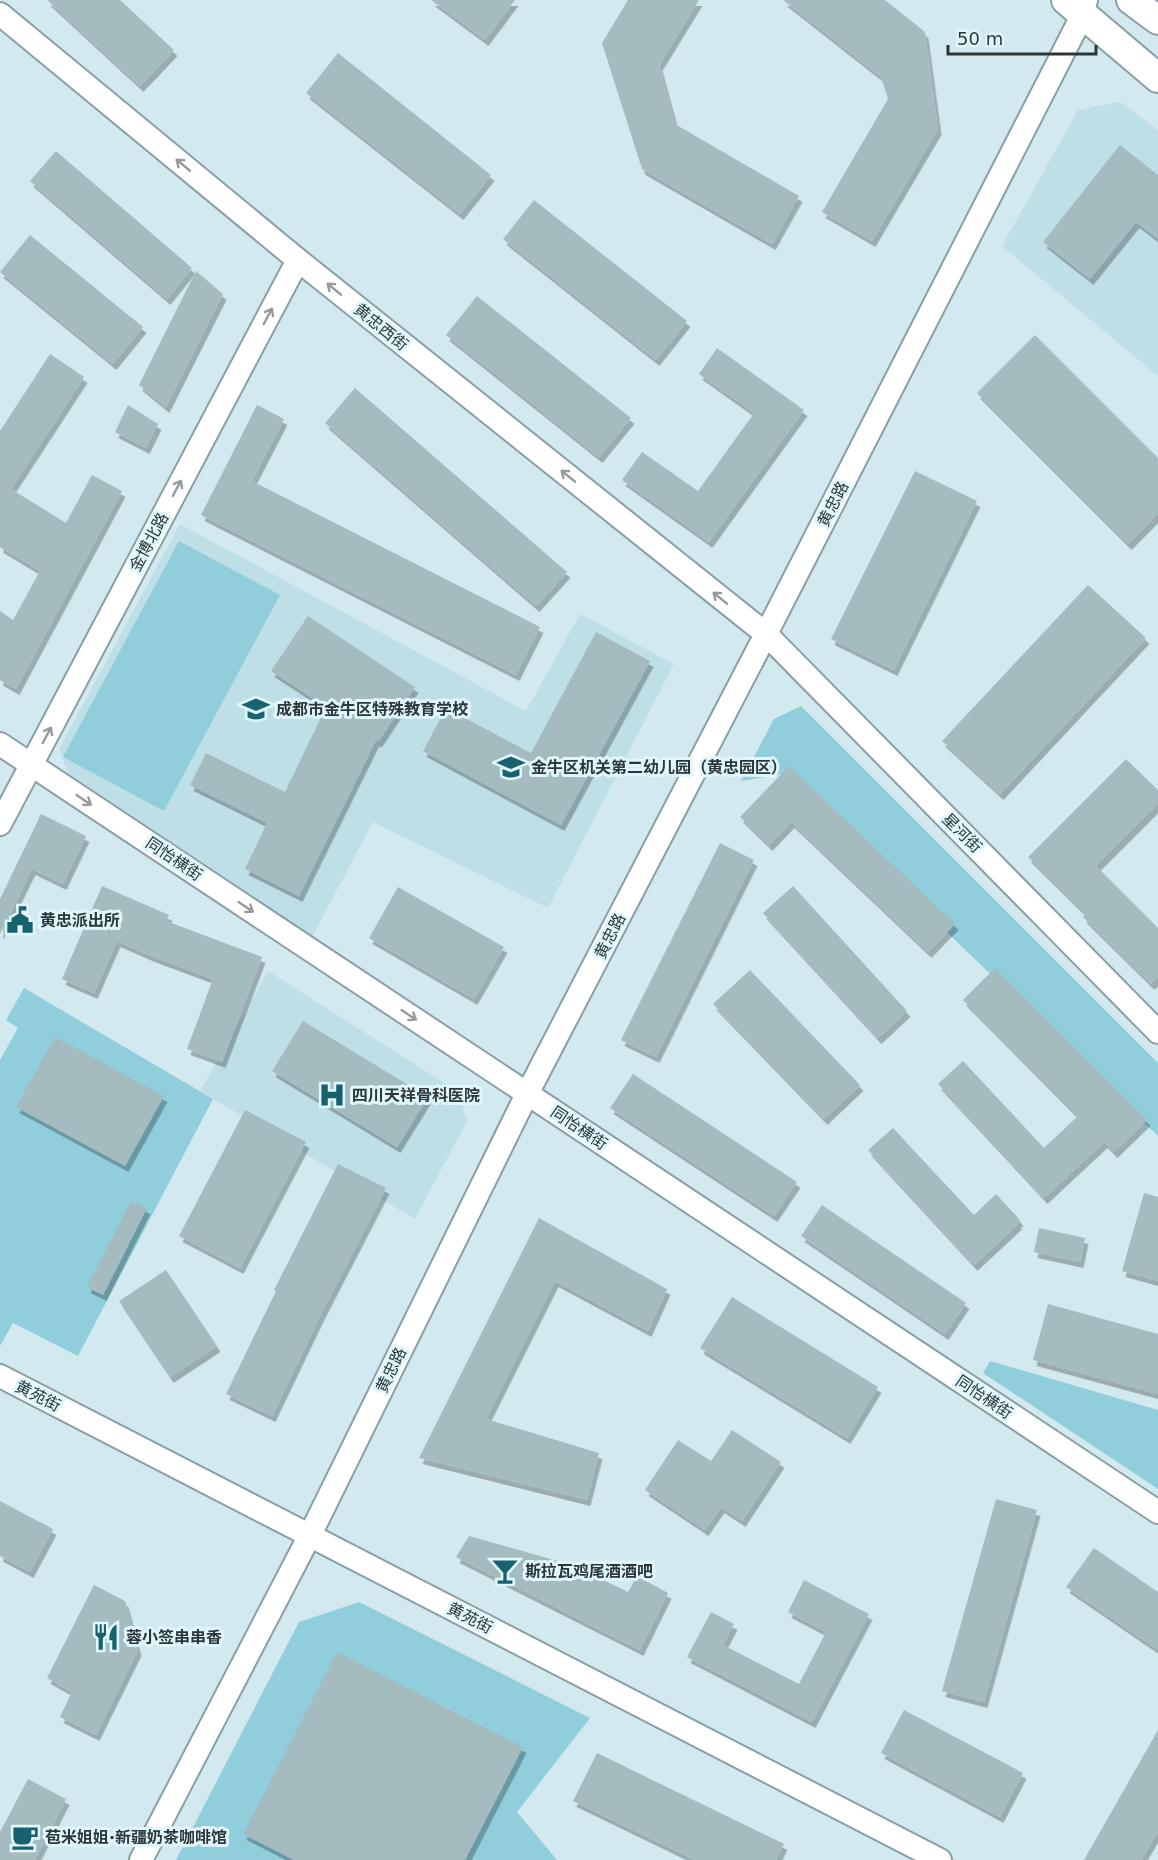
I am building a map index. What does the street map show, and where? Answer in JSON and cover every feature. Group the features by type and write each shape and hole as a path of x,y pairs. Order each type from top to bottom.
{"main road":[{"path":"1131,0 1158,20"},
{"path":"1079,5 1158,78"}],"street":[{"name":"黄忠路","path":"141,1860 310,1535 527,1094 766,634 1079,5"},
{"name":"黄忠西街","path":"0,14 298,260 766,634"},
{"name":"金博北路","path":"0,824 298,260"},
{"name":"星河街","path":"766,634 1158,1032"},
{"name":"同怡横街","path":"0,744 1158,1512"},
{"name":"黄苑街","path":"0,1376 940,1860"}],"shaded area":[{"path":"1120,102 1158,130 1158,376 1002,246 1078,110"},
{"name":"成都市金牛区特殊教育学校","path":"180,524 526,711 580,614 674,664 548,908 373,822 312,937 68,773 59,749"},
{"path":"179,541 280,595 164,811 63,757"},
{"path":"801,706 1158,1063 1158,1136 783,774 741,781 774,719"},
{"name":"四川天祥骨科医院","path":"268,971 457,1091 467,1121 415,1219 200,1091"},
{"path":"24,988 213,1099 78,1356 13,1323 0,1346 0,1060 18,1028 6,1020"},
{"path":"990,1361 1158,1410 1158,1489 983,1373"},
{"path":"359,1602 590,1718 517,1812 557,1860 176,1860 299,1622"}],"building":[{"path":"47,0 120,0 174,50 140,86"},
{"path":"431,0 515,0 485,40"},
{"path":"628,0 699,0 659,65 675,124 799,196 772,244 642,169 602,43"},
{"path":"783,0 885,0 925,32 938,129 872,241 822,212 888,99 881,77"},
{"path":"338,53 491,175 460,214 306,93"},
{"path":"1120,145 1158,175 1158,239 1136,222 1090,279 1043,242"},
{"path":"56,151 192,268 167,299 30,181"},
{"path":"534,200 687,321 656,360 503,239"},
{"path":"30,235 143,327 113,364 0,272"},
{"path":"196,271 223,294 166,407 139,385"},
{"path":"477,296 631,418 599,457 446,335"},
{"path":"1035,335 1158,458 1158,514 1128,544 977,393"},
{"path":"717,348 804,410 709,542 622,480 642,452 698,491 754,413 699,374"},
{"path":"50,354 84,377 11,489 66,523 92,475 122,491 16,689 0,680 0,611 13,620 40,571 0,547 0,431"},
{"path":"355,388 567,572 536,606 325,423"},
{"path":"128,405 158,424 146,448 115,432"},
{"path":"257,405 284,419 252,481 540,627 516,675 201,515"},
{"path":"915,471 977,501 894,670 831,639"},
{"path":"1088,585 1146,638 1000,794 942,741"},
{"path":"308,616 415,687 378,742 376,740 299,896 245,869 267,823 190,785 206,753 285,792 326,707 271,671"},
{"path":"596,632 650,661 561,825 423,751 446,708 531,753"},
{"path":"1126,759 1158,790 1158,804 1096,866 1158,928 1158,977 1151,984 1083,917 1086,914 1028,857"},
{"path":"789,766 955,924 928,952 791,822 769,845 740,817"},
{"path":"41,814 86,836 63,884 32,869 0,934 0,899"},
{"path":"720,843 754,860 656,1057 621,1040"},
{"path":"102,886 169,915 166,921 262,957 222,1062 187,1049 213,979 117,941 94,993 62,979"},
{"path":"793,886 907,1011 878,1038 763,913"},
{"path":"398,887 504,947 474,999 369,938"},
{"path":"995,968 1147,1120 1114,1152 1104,1142 1044,1198 938,1084 963,1061 1044,1148 1078,1116 963,1000"},
{"path":"750,970 860,1085 824,1119 713,1004"},
{"path":"303,1021 428,1097 397,1147 272,1071"},
{"path":"55,1037 164,1096 125,1166 16,1107"},
{"path":"633,1074 797,1182 774,1216 610,1108"},
{"path":"245,1110 306,1142 240,1268 179,1236"},
{"path":"893,1128 974,1215 996,1194 1020,1220 974,1265 868,1150"},
{"path":"338,1164 386,1188 272,1416 226,1394 276,1291 274,1290"},
{"path":"1144,1193 1158,1197 1158,1281 1122,1271"},
{"path":"131,1201 147,1208 103,1295 87,1287"},
{"path":"822,1205 966,1303 945,1334 801,1236"},
{"path":"539,1218 667,1289 648,1331 555,1281 486,1419 599,1453 587,1500 419,1458"},
{"path":"1039,1228 1085,1238 1080,1262 1034,1252"},
{"path":"166,1270 217,1346 170,1377 119,1301"},
{"path":"732,1297 878,1387 847,1438 700,1348"},
{"path":"1048,1304 1158,1334 1158,1394 1033,1360"},
{"path":"732,1430 781,1462 742,1521 721,1507 705,1530 645,1490 678,1440 711,1461"},
{"path":"996,1499 1037,1510 984,1702 942,1691"},
{"path":"0,1501 53,1529 30,1572 0,1556"},
{"path":"469,1536 572,1565 628,1592 637,1576 668,1593 640,1650 456,1557"},
{"path":"1094,1548 1158,1592 1158,1650 1066,1587"},
{"path":"804,1580 869,1614 812,1722 687,1657 711,1612 734,1624 723,1645 799,1684 826,1632 788,1612"},
{"path":"94,1585 125,1601 138,1650 96,1735 60,1717 72,1692 47,1678"},
{"path":"337,1652 523,1747 465,1860 294,1860 243,1834"},
{"path":"904,1710 1023,1773 1000,1817 881,1753"},
{"path":"1158,1730 1158,1831 1141,1860 1084,1860"},
{"path":"597,1753 784,1844 776,1860 695,1860 573,1801"},
{"path":"28,1779 66,1799 35,1860 0,1860 0,1832"}],"place":[{"name":"成都市金牛区特殊教育学校","path":"256,709"},
{"name":"金牛区机关第二幼儿园（黄忠园区）","path":"511,767"},
{"name":"黄忠派出所","path":"20,920"},
{"name":"四川天祥骨科医院","path":"332,1095"},
{"name":"斯拉瓦鸡尾酒酒吧","path":"505,1571"},
{"name":"蓉小签串串香","path":"106,1637"},
{"name":"苞米姐姐·新疆奶茶咖啡馆","path":"25,1837"}]}
